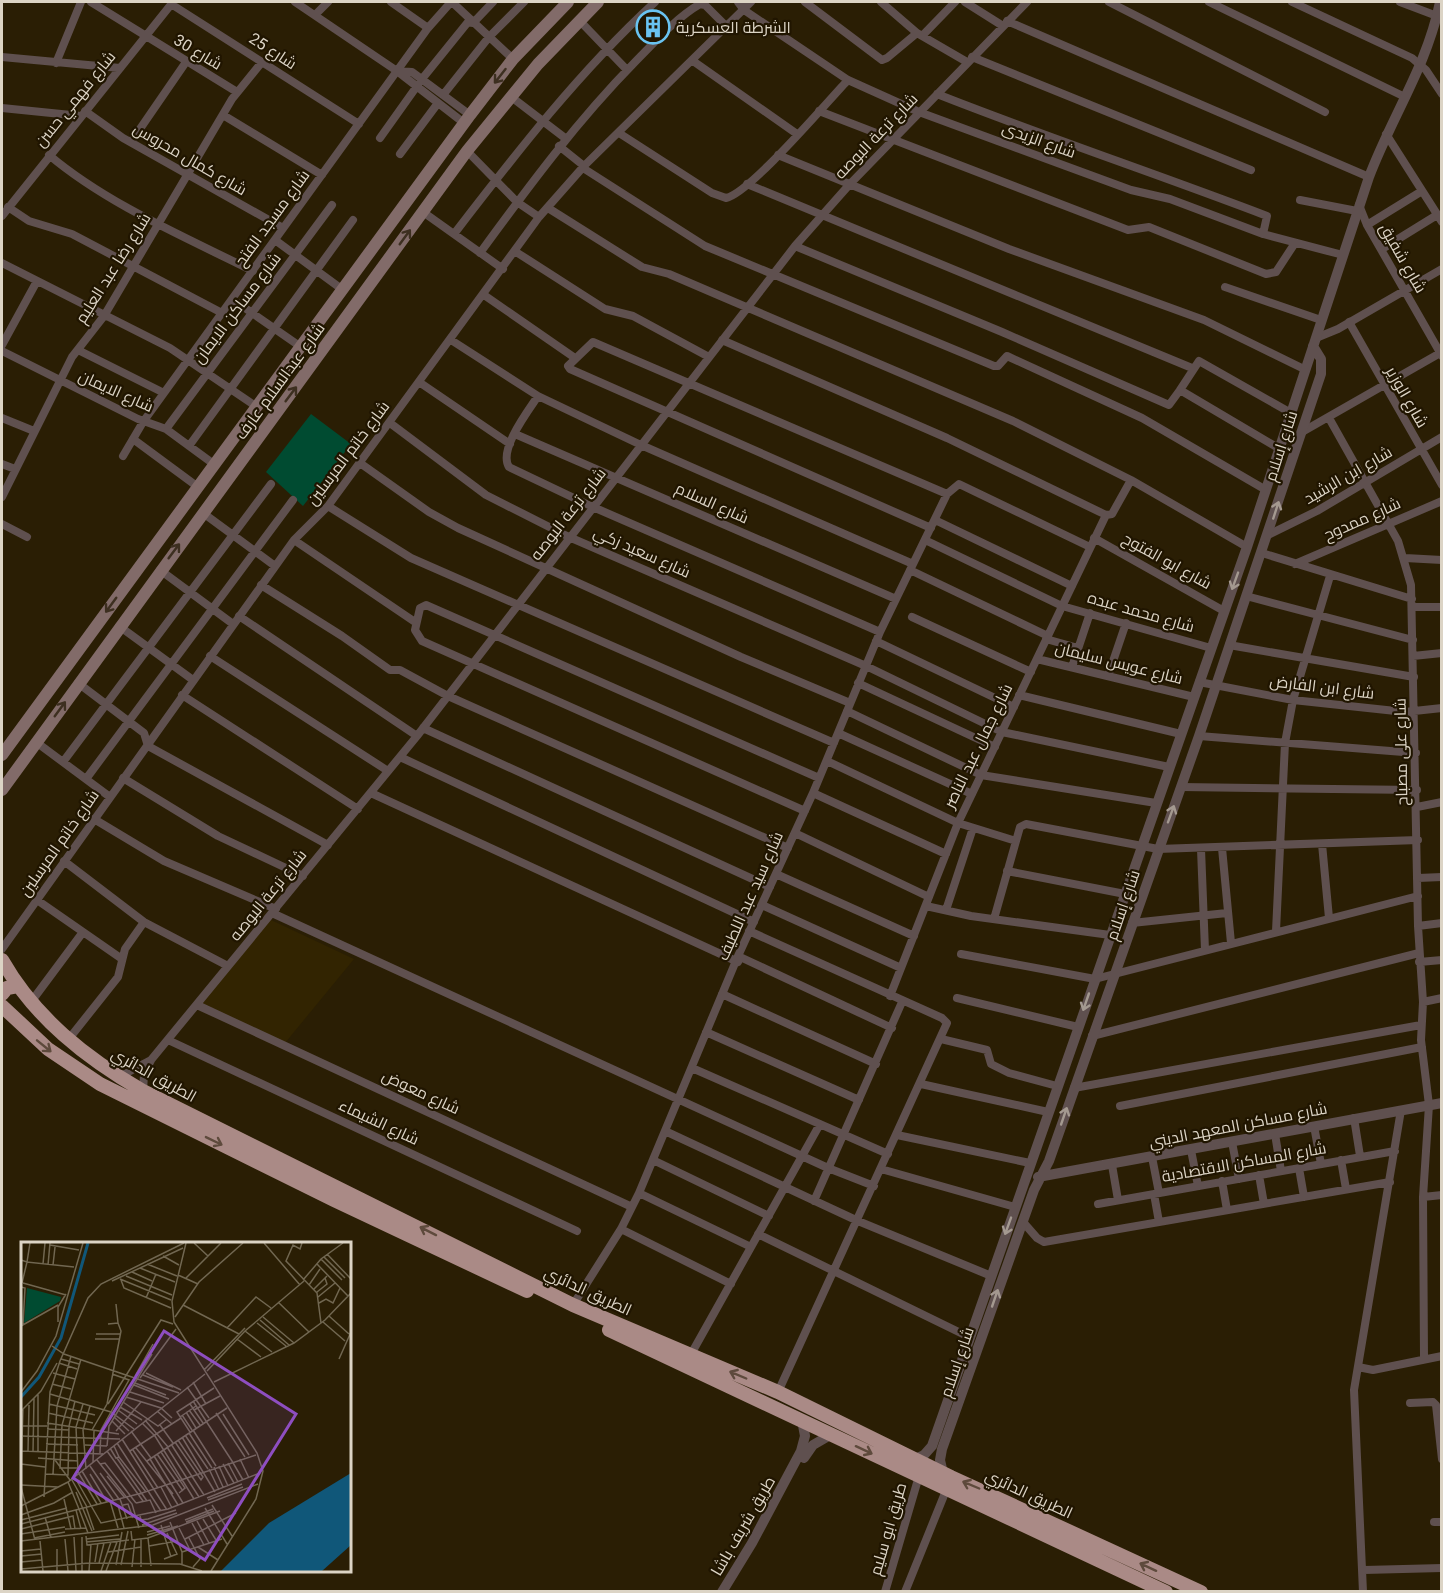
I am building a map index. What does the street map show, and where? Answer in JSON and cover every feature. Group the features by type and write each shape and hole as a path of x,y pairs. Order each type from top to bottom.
{"highway":[{"name":"الطريق الدائري","path":"2,960 31,1002 68,1040 119,1077 573,1305 778,1392 943,1473 1036,1514 1063,1536 1166,1592"},
{"path":"2,994 7,988 18,986"},
{"name":"الطريق الدائري","path":"2,1006 48,1049 100,1084 334,1200 1032,1528 1063,1536 1201,1592"},
{"path":"757,1400 765,1395 764,1387"},
{"path":"778,1392 775,1402 779,1410"},
{"path":"1032,1528 1040,1521 1036,1514"}],"main road":[{"name":"شارع عبدالسلام عارف","path":"2,790 119,626 314,363 467,151 510,96 598,2"},
{"name":"شارع عبدالسلام عارف","path":"2,754 467,119 513,59 563,3"},
{"path":"311,333 317,343 328,343"},
{"path":"299,350 308,353 314,363"}],"street":[{"path":"56,63 81,2"},
{"name":"شارع 30","path":"91,2 121,18 145,37 237,92"},
{"path":"295,2 397,71 408,69 419,83 467,119"},
{"path":"315,15 328,2"},
{"path":"391,2 428,28"},
{"path":"451,2 513,59"},
{"name":"شارع مسجد الفتح","path":"123,456 143,422 358,124 428,28 451,2"},
{"path":"380,138 419,83 468,22 473,22 493,2"},
{"path":"400,154 489,37 524,2"},
{"path":"454,234 542,120 606,48 655,2"},
{"name":"شارع الزيدى","path":"738,2 744,10 848,80 919,112 1131,190 1170,199 1263,234 1343,255"},
{"name":"شارع خاتم المرسلين","path":"2,949 294,540 328,506 516,252 539,217 583,167 751,2"},
{"path":"805,2 882,60 920,35 952,2"},
{"path":"881,2 920,35 970,60 1251,170"},
{"path":"965,2 1005,23 1369,177"},
{"name":"شارع ترعة البوصه","path":"151,1060 417,736 795,246 849,185 1027,2"},
{"path":"1109,2 1325,112"},
{"path":"1209,2 1405,96"},
{"path":"1292,2 1408,56 1421,65 1442,94"},
{"path":"1400,2 1437,16"},
{"name":"شارع إسلام","path":"943,1473 939,1441 989,1275 1015,1207 1224,611 1280,449 1358,208 1386,134 1421,65 1440,2"},
{"name":"شارع فهمي حسن","path":"2,216 170,3"},
{"name":"شارع 25","path":"170,3 358,124"},
{"path":"480,252 565,138 627,70 698,5 705,5 727,27"},
{"path":"579,20 627,70"},
{"path":"2,57 120,68"},
{"path":"693,61 797,134"},
{"path":"131,142 186,62"},
{"name":"شارع رضا عبد العليم","path":"2,497 59,381 78,350 104,316 237,92 262,62"},
{"path":"619,133 716,196 732,197 778,155 848,80"},
{"path":"937,94 1063,143 1113,158 1268,216 1263,234"},
{"path":"510,96 565,138"},
{"path":"2,108 83,113"},
{"path":"819,111 1128,230 1149,227 1266,274 1276,272 1295,243"},
{"name":"شارع كمال محروس","path":"83,113 187,175 283,228"},
{"path":"223,115 322,175"},
{"path":"1382,249 1439,218 1386,134"},
{"path":"559,146 583,167 695,241 994,366 999,365 1008,356 1142,418 1266,489"},
{"path":"467,151 496,178 517,202 539,217"},
{"path":"49,155 80,178 158,224 253,271"},
{"path":"778,155 1009,249 1204,320 1306,370"},
{"path":"747,184 1192,368"},
{"path":"1367,225 1422,191"},
{"path":"1300,200 1358,208"},
{"name":"شارع مساكن الايمان","path":"166,429 332,205"},
{"path":"8,207 29,221 62,230 222,314"},
{"path":"548,208 642,267 669,274 986,409 1131,480 1246,547"},
{"name":"شارع شفيق","path":"1358,208 1441,354"},
{"path":"423,212 503,269"},
{"path":"189,446 353,220"},
{"path":"275,240 343,290"},
{"path":"795,246 1002,332 1169,405 1197,361 1202,361 1291,413"},
{"path":"516,252 604,309 633,316 709,357"},
{"path":"2,263 189,359 257,407"},
{"path":"1314,342 1442,269"},
{"path":"2,345 37,282"},
{"path":"1225,287 1321,321"},
{"path":"484,295 575,358"},
{"path":"232,299 274,328 299,350"},
{"name":"شارع الوزير","path":"1349,322 1383,386 1442,485"},
{"path":"451,340 538,396 911,567 1047,637 1078,648"},
{"path":"722,340 947,438 1106,515"},
{"path":"947,494 688,385 593,342 568,366 570,369 666,413 933,524 1072,586"},
{"name":"شارع إسلام","path":"915,1459 939,1441 1074,1088 1115,974 1216,687 1302,432 1322,367 1314,342"},
{"path":"78,350 164,393"},
{"name":"شارع الايمان","path":"2,351 143,422 166,429 215,465"},
{"path":"1302,432 1441,354"},
{"path":"419,382 510,444"},
{"path":"1180,390 1280,449"},
{"path":"538,396 510,444 505,457 509,467 592,507 880,632"},
{"path":"2,418 34,431"},
{"name":"شارع على مصباح","path":"1329,418 1389,524 1405,558 1412,603 1418,926 1423,1002 1421,1025 1429,1105 1423,1197 1425,1357"},
{"name":"شارع سعيد زكي","path":"390,423 486,495 569,537 866,666 1002,732 1169,767"},
{"name":"شارع السلام","path":"515,434 896,599"},
{"name":"شارع ابن الرشيد","path":"1268,535 1308,517 1442,437"},
{"path":"133,439 198,487"},
{"path":"360,463 429,512 545,569 848,707 981,775 1156,803"},
{"path":"2,464 15,469"},
{"name":"شارع جمال عبد الناصر","path":"890,996 958,823 1092,542 1106,515 1112,514 1131,480"},
{"path":"63,762 271,484"},
{"name":"شارع ابو الفتوح","path":"947,494 959,484 1092,542 1224,611"},
{"name":"شارع سيد عبد اللطيف","path":"573,1305 621,1229 639,1193 749,931 813,793 876,641 947,494"},
{"path":"87,779 211,607 293,500"},
{"name":"شارع ممدوح","path":"1295,564 1442,501"},
{"path":"328,506 411,558 834,743"},
{"path":"203,513 275,566"},
{"path":"2,524 27,537"},
{"path":"294,540 415,622"},
{"name":"شارع محمد عبده","path":"925,540 1062,606 1211,648"},
{"path":"1262,553 1412,603 1442,607"},
{"path":"1405,558 1442,560"},
{"path":"160,570 233,624"},
{"path":"1276,931 1285,743 1304,659 1330,576"},
{"path":"261,585 342,636 390,670 400,670 448,696 788,848"},
{"path":"1246,596 1413,640"},
{"path":"805,811 422,641 415,630 415,622 421,606 426,605 819,778"},
{"path":"1072,667 1090,613"},
{"path":"239,616 417,736"},
{"path":"912,617 1031,672"},
{"path":"1108,676 1126,623"},
{"path":"119,626 193,680"},
{"path":"876,641 1014,707"},
{"path":"1229,645 1414,677"},
{"path":"1413,656 1442,653"},
{"path":"210,656 388,771"},
{"name":"شارع عويس سليمان","path":"1037,658 1194,697"},
{"name":"شارع ابن الفارض","path":"1199,682 1293,700 1414,712 1442,708"},
{"path":"78,683 144,733 148,746 328,845"},
{"path":"858,683 995,747"},
{"path":"182,695 358,809"},
{"path":"1019,695 1181,734"},
{"path":"423,728 770,886"},
{"path":"838,733 972,794"},
{"path":"1199,736 1416,753"},
{"path":"36,742 110,796"},
{"path":"400,757 754,922"},
{"path":"826,761 958,823 1016,842"},
{"path":"123,778 218,836 303,876"},
{"path":"1181,787 1417,790"},
{"path":"371,793 892,1028"},
{"path":"813,793 946,854"},
{"path":"1417,807 1442,802"},
{"path":"94,819 164,861 828,1168 874,1186"},
{"path":"994,919 1020,827 1026,824 1158,849 1418,840"},
{"path":"946,910 973,828"},
{"path":"795,833 929,897"},
{"path":"1322,844 1329,918"},
{"path":"1222,848 1231,944"},
{"path":"1201,849 1205,950"},
{"path":"64,861 144,922 228,966"},
{"path":"1007,871 1125,894"},
{"path":"776,874 914,936"},
{"path":"1418,878 1442,877"},
{"path":"961,954 1095,979 1418,896"},
{"path":"37,900 122,959"},
{"path":"762,905 901,968"},
{"path":"926,906 994,919 1110,935"},
{"path":"1132,923 1227,913"},
{"path":"68,1040 118,976 124,949 144,922"},
{"path":"1418,926 1442,923"},
{"path":"749,931 945,1020 947,1027 778,1392"},
{"path":"31,1002 83,932"},
{"path":"1092,1036 1419,957 1442,960"},
{"path":"722,994 876,1064"},
{"path":"957,998 1078,1027"},
{"path":"1423,1002 1442,998"},
{"path":"814,1201 902,1002"},
{"name":"شارع معوض","path":"197,1005 632,1207"},
{"path":"1074,1088 1421,1025"},
{"path":"706,1032 859,1100"},
{"path":"941,1039 987,1050 991,1064 1009,1072 1057,1086"},
{"name":"شارع الشيماء","path":"168,1040 577,1231"},
{"path":"1120,1106 1422,1047"},
{"path":"119,1077 151,1060"},
{"path":"143,1090 144,1075 151,1060"},
{"path":"692,1068 888,1154"},
{"path":"921,1084 1048,1112"},
{"name":"شارع مساكن المعهد الديني","path":"1024,1179 1112,1165 1442,1103"},
{"path":"1363,1592 1364,1570 1353,1409 1401,1110"},
{"path":"1354,1118 1360,1156"},
{"path":"690,1356 820,1124"},
{"path":"1314,1126 1321,1164"},
{"path":"665,1131 858,1221 989,1275"},
{"path":"1275,1134 1281,1171"},
{"path":"897,1135 1030,1163"},
{"path":"1232,1142 1239,1179"},
{"path":"1191,1150 1197,1186"},
{"name":"شارع المساكن الاقتصادية","path":"1098,1204 1395,1151"},
{"path":"1152,1157 1159,1222"},
{"path":"653,1160 769,1216"},
{"path":"1341,1160 1346,1189"},
{"path":"1112,1165 1118,1200"},
{"path":"1299,1168 1304,1197"},
{"path":"881,1169 1015,1207"},
{"path":"1259,1175 1264,1204"},
{"path":"1222,1182 1227,1210"},
{"path":"1023,1222 1037,1238 1044,1242 1390,1182"},
{"path":"639,1193 751,1247"},
{"path":"1423,1197 1442,1195"},
{"path":"621,1229 731,1284"},
{"path":"759,1234 836,1269 969,1337"},
{"path":"1358,1367 1373,1370 1425,1357 1442,1356"},
{"path":"1410,1403 1433,1402 1436,1405 1442,1459"},
{"name":"طريق شريف باشا","path":"722,1592 789,1476 804,1441 802,1420"},
{"name":"طريق شريف باشا","path":"789,1476 795,1472 813,1445 832,1434"},
{"name":"طريق ابو سليم","path":"885,1592 919,1476"},
{"path":"905,1592 947,1488"},
{"path":"1364,1570 1442,1568"}],"shaded area":[{"path":"269,919 354,959 285,1043 198,1004"}],"green space":[{"path":"311,414 351,444 303,506 266,472"}],"place":[{"name":"الشرطة العسكرية","path":"653,27"}]}
